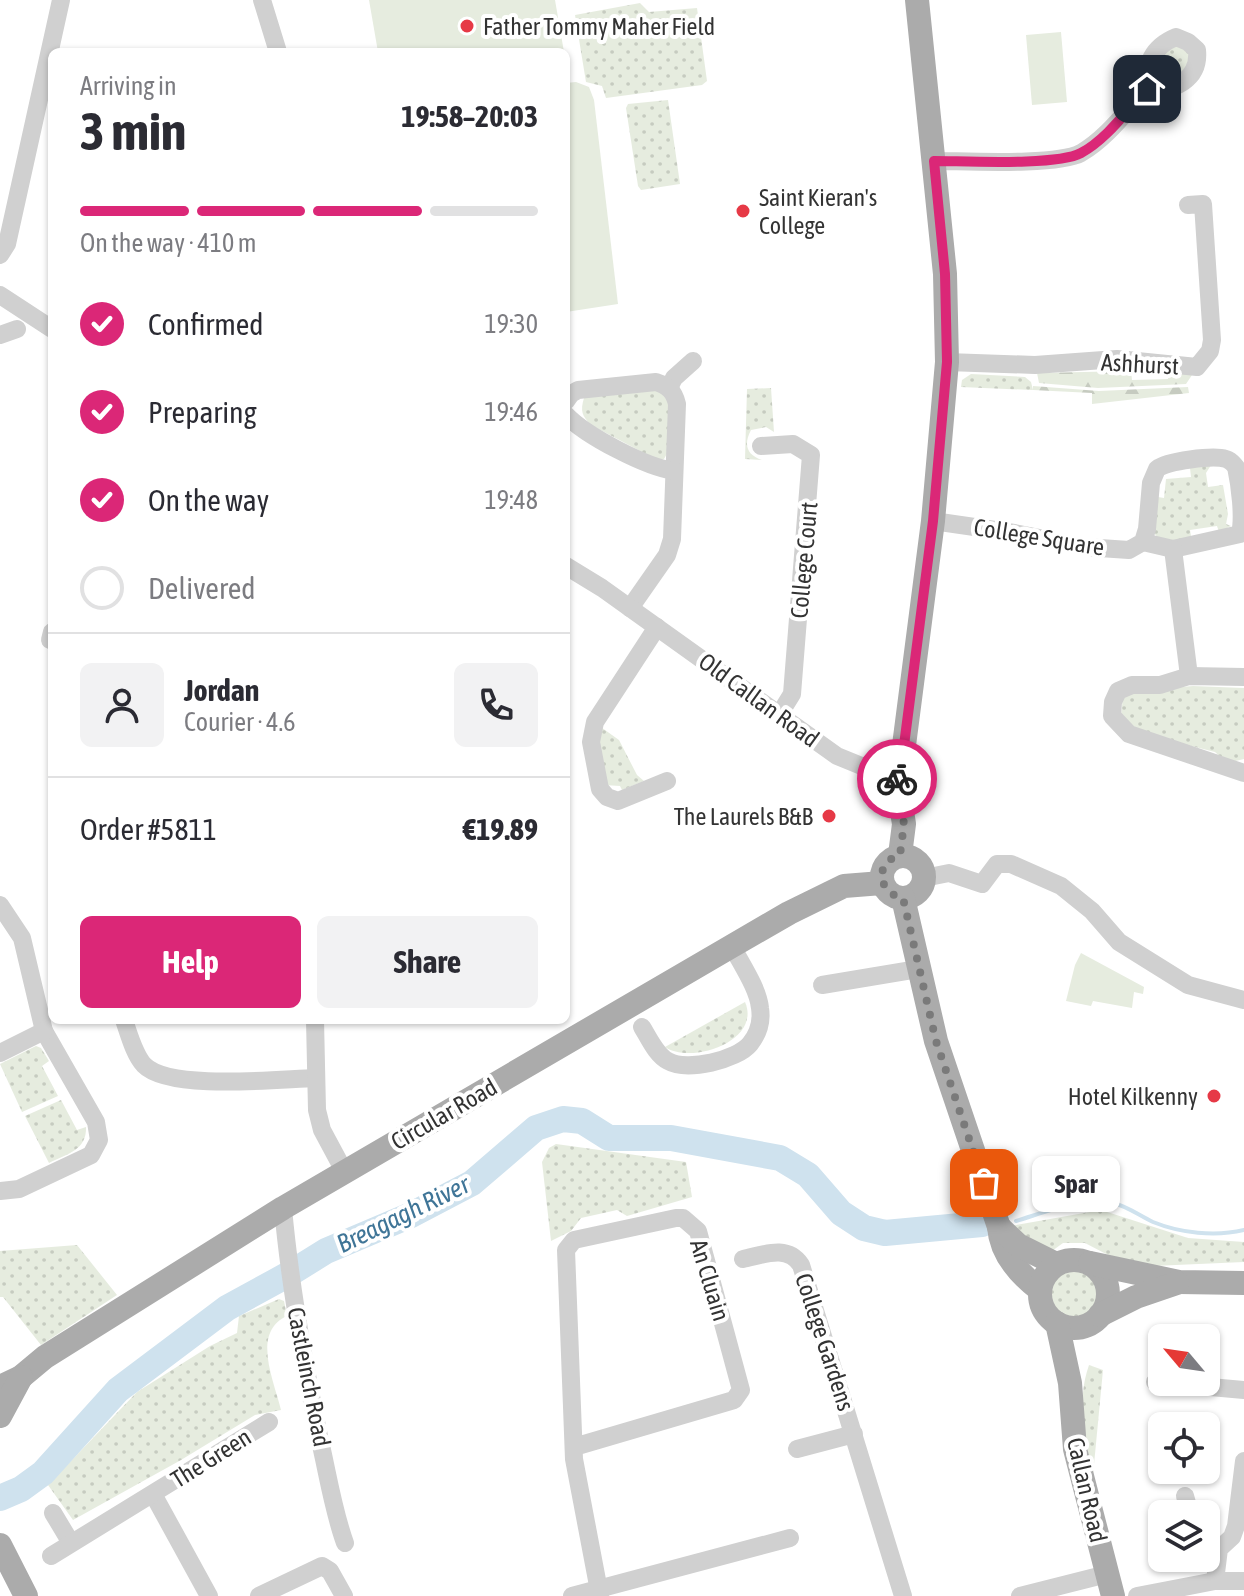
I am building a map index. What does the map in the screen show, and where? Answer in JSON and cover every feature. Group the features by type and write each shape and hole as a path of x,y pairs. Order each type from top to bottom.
{"main road":[{"path":"900,855 904,824 896,774 903,753 933,521 947,362 945,274 917,0"},
{"path":"900,855 919,862 924,878 920,889 912,896 903,898 886,891 881,873 885,864 900,855"},
{"name":"Circular Road","path":"0,1416 10,1382 45,1357 344,1171 789,913 844,886 882,883"},
{"path":"903,898 936,1041 1005,1253 1028,1281 1040,1290"},
{"path":"999,1227 1018,1245 1056,1264"},
{"path":"1179,1282 1136,1297 1074,1328 1057,1323 1043,1309 1040,1290 1045,1276 1056,1264 1070,1260 1179,1282 1244,1283"},
{"path":"1090,1263 1100,1272 1107,1288 1106,1306 1094,1320"},
{"name":"Callan Road","path":"1070,1383 1094,1320"},
{"name":"Callan Road","path":"1057,1323 1070,1383 1075,1449 1110,1585"},
{"path":"0,1545 26,1596"}],"street":[{"path":"50,48 61,0"},
{"path":"262,0 277,48"},
{"path":"0,255 7,244 48,59"},
{"path":"934,161 1060,160 1080,153 1100,138 1147,89"},
{"name":"Ashhurst","path":"947,362 1035,365 1117,359 1197,367 1210,351 1212,340 1203,204 1188,205"},
{"path":"0,295 48,326"},
{"path":"669,388 674,378 693,361"},
{"path":"570,395 578,390 656,382 675,395 672,539 667,555 630,608"},
{"path":"570,419 642,461 674,471"},
{"name":"College Court","path":"761,446 793,444 811,455 792,694 779,715"},
{"name":"College Square","path":"933,521 1085,547 1129,550 1143,542 1173,549 1242,535 1243,504 1236,467 1219,458 1171,462 1157,469 1151,483 1143,542"},
{"path":"1173,549 1189,676"},
{"name":"Old Callan Road","path":"570,569 842,758 896,774"},
{"path":"657,627 595,722 591,742 600,789 606,803 667,781"},
{"path":"1244,677 1189,676 1160,685 1124,687 1118,691 1113,702 1114,720 1129,734 1244,773"},
{"path":"924,878 949,873 982,884 997,864 1019,867 1061,886 1092,911 1119,942 1188,985 1244,1000"},
{"path":"0,905 22,938 44,1031 96,1122 99,1140 91,1155 19,1189 0,1191"},
{"path":"642,1027 658,1053 672,1063 695,1066 742,1051 757,1033 761,1009 732,946"},
{"path":"822,985 918,969"},
{"path":"125,1024 145,1066 163,1077 186,1081 315,1078"},
{"path":"315,1024 317,1110 322,1130 344,1171"},
{"path":"0,1053 44,1031"},
{"name":"Castleinch Road","path":"283,1208 293,1292 336,1520 345,1543"},
{"name":"An Cluain","path":"574,1447 734,1400 741,1390 698,1231 683,1218 574,1240 566,1250 574,1447 598,1593"},
{"name":"College Gardens","path":"743,1259 785,1253 801,1265 903,1596"},
{"path":"1220,1388 1244,1390"},
{"name":"The Green","path":"51,1556 269,1422"},
{"name":"College Gardens","path":"797,1449 854,1434"},
{"path":"1220,1548 1232,1537 1236,1526 1244,1461"},
{"name":"The Green","path":"153,1494 209,1596"},
{"path":"53,1513 71,1543"},
{"path":"572,1596 598,1593 790,1538"},
{"path":"259,1596 322,1566 330,1571 344,1596"},
{"path":"1214,1572 1215,1581"},
{"path":"1137,1596 1215,1581 1244,1581"},
{"path":"1020,1596 1110,1585"}],"green space":[{"name":"Father Tommy Maher Field","path":"369,0 555,0 563,48 377,48"},
{"path":"640,3 649,12 697,8 707,81 702,85 606,98 602,86 586,82 575,15"},
{"path":"1061,32 1067,102 1032,105 1026,35"},
{"path":"1184,44 1193,60 1172,82 1153,81 1159,55"},
{"path":"570,83 589,87 594,100 618,304 570,311"},
{"path":"668,100 680,184 641,190 626,108 628,104"},
{"path":"1168,370 1194,372 1186,384 1098,388 1039,383 1037,373 1131,371 1132,380 1168,379"},
{"path":"971,374 1025,377 1031,382 1033,390 961,387 962,380"},
{"path":"1033,386 1099,391 1188,387 1189,393 1092,404 1092,393 1033,390"},
{"path":"655,388 671,397 668,452 664,459 657,460 591,425 583,413 584,398"},
{"path":"771,388 774,432 766,427 751,430 748,449 762,460 745,459 747,389"},
{"path":"1213,462 1206,473 1208,487 1223,485 1228,514 1226,524 1231,526 1219,532 1217,526 1190,530 1191,536 1184,542 1158,538 1154,533 1158,497 1164,498 1166,479 1191,477 1190,468"},
{"path":"1193,686 1244,688 1244,759 1227,763 1215,752 1136,732 1121,715 1123,697 1132,691"},
{"path":"598,725 619,740 637,775 644,781 622,790 620,786 604,785"},
{"path":"1081,953 1144,987 1143,994 1134,992 1132,1008 1093,1001 1091,1006 1066,1001"},
{"path":"745,1002 748,1016 743,1028 721,1046 691,1053 665,1047"},
{"path":"36,1046 41,1048 49,1061 42,1066 58,1096 22,1112 0,1064"},
{"path":"61,1100 77,1130 86,1127 85,1135 75,1150 49,1163 25,1116"},
{"path":"556,1144 686,1162 692,1197 627,1216 617,1210 581,1218 571,1231 551,1241 542,1162 549,1148"},
{"path":"1101,1210 1188,1238 1244,1242 1244,1262 1153,1266 1108,1255 1085,1243 1063,1243 1052,1251 1030,1244 1011,1226"},
{"path":"77,1245 117,1295 41,1345 0,1297 0,1251"},
{"path":"1075,1269 1094,1276 1101,1295 1094,1314 1075,1321 1056,1314 1049,1295 1056,1276"},
{"path":"279,1299 284,1301 287,1316 276,1323 267,1345 270,1372 281,1410 255,1415 73,1520 48,1485 137,1392 210,1346 237,1333 239,1316"},
{"path":"1089,1365 1103,1370 1093,1475 1082,1406"}],"waterway":[{"name":"Breagagh River","path":"0,1498 21,1489 43,1473 118,1390 227,1308 326,1251 411,1215 472,1183 536,1128 563,1119 582,1121 609,1138 671,1138 780,1158 808,1175 841,1213 864,1228 885,1233 982,1224"},
{"name":"Breagagh River","path":"1016,1221 1064,1206 1101,1202 1118,1204 1153,1222 1175,1229 1210,1233 1244,1230"}],"way so far":[{"path":"897,779 904,824 900,855 885,864 881,873 882,883 894,897 903,898 936,1041 984,1183"}],"place":[{"name":"Father Tommy Maher Field","path":"467,26"},
{"name":"Saint Kieran's College","path":"743,211"},
{"name":"The Laurels B&B","path":"829,816"},
{"name":"Hotel Kilkenny","path":"1214,1096"},
{"name":"Spar","path":"984,1183"}],"route":[{"path":"897,779 931,540 947,362 945,274 934,161 1060,160 1080,153 1100,138 1147,89"}]}
